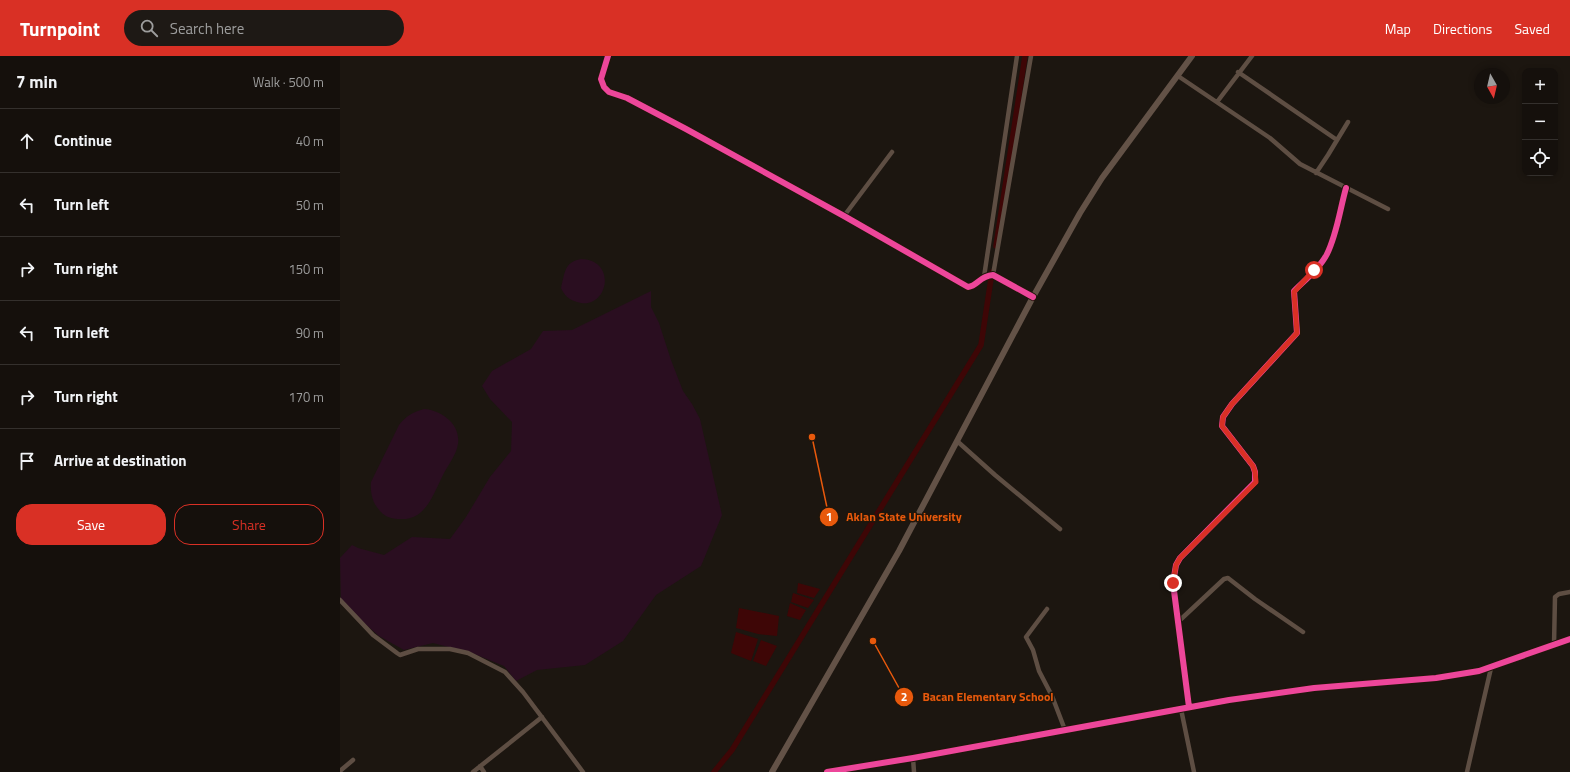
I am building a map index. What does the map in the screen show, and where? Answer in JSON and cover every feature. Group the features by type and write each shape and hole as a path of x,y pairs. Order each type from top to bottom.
{"main road":[{"path":"775,770 899,551 1033,297 1080,213 1102,178 1192,56"}],"street":[{"path":"608,56 601,80 604,87 610,92 627,98 686,129 844,216 968,287 972,287 990,275 1031,56"},
{"path":"990,275 1017,56"},
{"path":"1217,102 1238,72 1252,56"},
{"path":"1238,72 1337,140"},
{"path":"1178,76 1270,138 1300,164 1388,209"},
{"path":"1316,172 1348,122"},
{"path":"844,216 892,152"},
{"path":"1189,707 1173,583 1176,565 1180,558 1256,482 1253,466 1222,426 1223,417 1232,404 1297,333 1294,291 1327,255 1346,188"},
{"path":"990,275 1033,297"},
{"path":"957,441 1060,529"},
{"path":"1179,621 1224,579 1228,578 1255,599 1303,632"},
{"path":"1554,645 1555,597 1559,594 1570,592"},
{"path":"340,600 373,635 400,655 418,649 450,649 468,653 505,672 523,692 583,772"},
{"path":"1047,609 1026,637 1033,650 1039,671 1052,696 1065,730"},
{"path":"827,772 913,758 1189,707 1314,688 1436,678 1491,668 1570,639"},
{"path":"1467,772 1491,668"},
{"path":"1181,709 1194,772"},
{"path":"473,772 542,717"},
{"path":"913,758 914,772"},
{"path":"340,771 353,760"},
{"path":"480,766 484,772"},
{"path":"861,766 861,772"}],"shaded area":[{"path":"581,259 593,262 601,268 604,276 604,285 601,293 596,300 587,303 569,299 561,288 568,266 575,260"},
{"path":"651,291 651,307 659,323 671,360 683,391 700,419 722,515 701,566 656,595 623,641 585,665 537,670 516,681 504,666 472,653 433,643 404,650 379,636 341,603 340,558 352,545 384,555 412,537 450,539 466,517 490,477 511,451 512,422 490,399 482,386 492,371 531,349 543,331 572,330"},
{"path":"424,409 443,415 453,424 458,437 457,448 427,506 416,516 409,519 389,517 380,511 375,503 371,491 371,482 399,425 410,415"},
{"path":"798,583 820,589 814,598 797,593"},
{"path":"793,593 814,600 808,608 791,602"},
{"path":"790,603 806,610 800,620 787,616"},
{"path":"739,608 779,616 777,636 758,634 736,628"},
{"path":"736,632 758,639 751,661 731,653"},
{"path":"761,640 777,646 766,666 753,661"}],"waterway":[{"path":"996,246 1025,56"},
{"path":"714,772 732,750 981,345 992,272"}],"cycle path":[{"path":"608,56 601,79 604,87 609,92 627,98 686,129 844,216 968,287 974,285 985,277 993,275 1033,297"},
{"path":"1189,707 1173,583 1176,565 1180,558 1255,482 1255,472 1253,466 1222,426 1223,417 1232,404 1297,333 1294,291 1316,269 1327,254 1336,230 1346,188"},
{"path":"827,772 913,758 1229,700 1314,688 1436,678 1479,671 1570,639"}],"place":[{"name":"Aklan State University","path":"812,437"},
{"name":"Bacan Elementary School","path":"873,641"}],"route":[{"path":"1173,583 1176,565 1180,558 1256,482 1253,466 1222,426 1222,420 1232,404 1291,342 1297,333 1298,329 1294,291 1314,270"}]}
